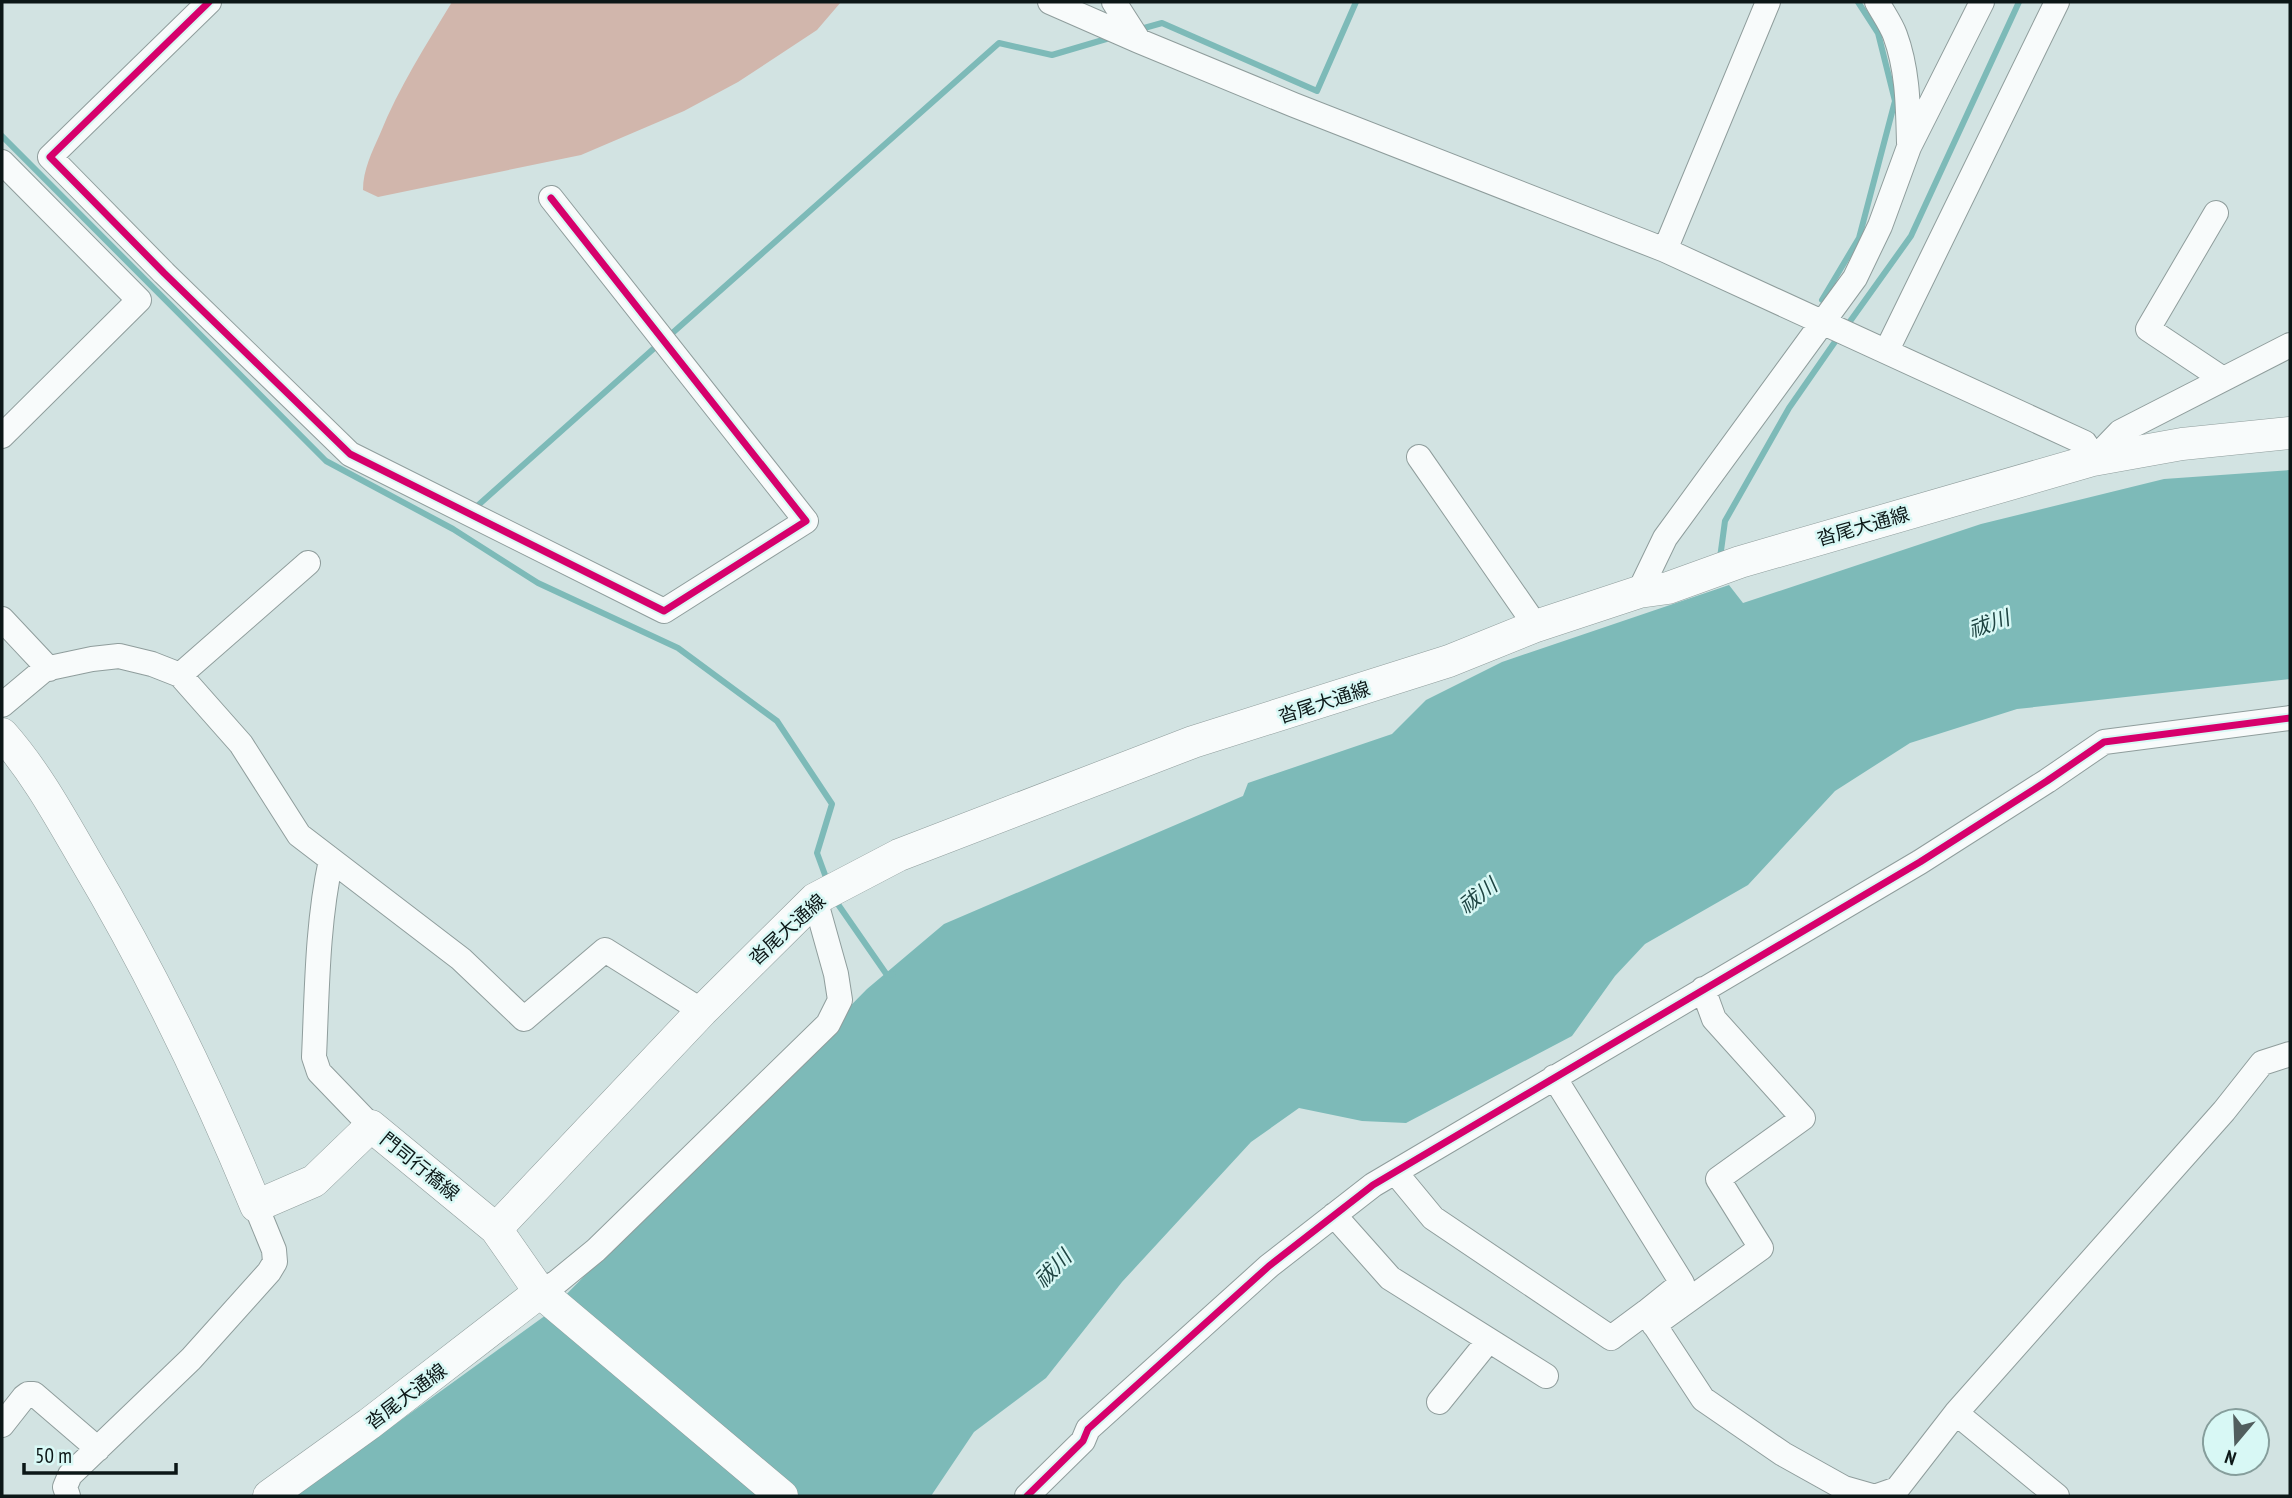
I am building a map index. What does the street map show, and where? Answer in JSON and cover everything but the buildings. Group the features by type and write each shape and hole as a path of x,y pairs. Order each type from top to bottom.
{"main road":[{"name":"沓尾大通線","path":"496,1228 702,1011 815,899 899,855 1193,742 1449,662 1536,626 1740,562 2093,460 2182,444 2290,433"},
{"path":"2,734 23,758 115,910 200,1080 256,1206"},
{"name":"門司行橋線","path":"256,1206 314,1181 371,1126 496,1228 543,1295 782,1496"},
{"name":"沓尾大通線","path":"270,1496 543,1295"}],"street":[{"path":"209,2 50,157 350,454 664,611 806,521 551,198"},
{"path":"1050,2 1294,105 1665,250 2085,443 2093,460 2120,432 2290,345"},
{"path":"1114,2 1139,41"},
{"path":"1665,250 1768,2"},
{"path":"1877,2 1895,33 1902,59 1907,89 1909,147"},
{"path":"1654,590 1665,538 1828,325 1855,278 1875,237 1909,147 1982,2"},
{"path":"1883,349 2057,2"},
{"path":"2,162 139,300"},
{"path":"2216,213 2148,329 2223,379"},
{"path":"2,436 164,272"},
{"path":"1419,457 1536,626"},
{"path":"180,675 307,563"},
{"path":"2,619 49,669"},
{"path":"2,705 45,669 119,656 152,664 180,675 241,744 299,835 461,959 524,1019 605,950 702,1011"},
{"path":"1027,1496 1083,1441 1088,1429 1269,1266 1373,1185 1920,862 2104,742 2290,718"},
{"path":"331,860 326,884 319,960 314,1057 319,1072 371,1126"},
{"path":"543,1295 596,1250 828,1024 840,999 836,974 815,899"},
{"path":"1395,1172 1433,1218 1611,1338 1650,1319 1761,1248 1718,1179 1803,1118 1714,1019 1703,989"},
{"path":"1877,1496 1897,1489 1956,1413 2224,1111 2262,1063 2290,1054"},
{"path":"1554,1077 1682,1283 1650,1319"},
{"path":"68,1496 65,1487 70,1475 191,1359 269,1272 275,1262 274,1250 256,1206"},
{"path":"1334,1215 1390,1278 1546,1376"},
{"path":"1650,1319 1703,1399 1783,1454 1844,1488 1872,1496"},
{"path":"1439,1402 1489,1340"},
{"path":"2,1425 24,1397 34,1394 98,1449"},
{"path":"1956,1413 2057,1496"}],"shaded area":[{"path":"452,2 841,2 817,30 738,82 684,111 581,155 378,197 363,190 371,154 404,83"}],"water":[{"name":"祓川","path":"2290,470 2290,679 2017,709 1910,743 1835,791 1748,885 1645,944 1615,976 1572,1036 1406,1123 1362,1121 1299,1108 1251,1142 1122,1282 1046,1378 974,1432 931,1496 296,1496 546,1315 867,989 944,924 1243,796 1248,783 1392,734 1426,700 1502,662 1729,585 1743,603 1981,524 2164,479"}],"waterway":[{"path":"1137,30 1162,23 1317,91 1356,2"},
{"path":"1822,300 1859,238 1895,101 1878,33 1858,2"},
{"path":"1846,327 1911,236 2019,2"},
{"path":"669,336 999,43 1052,55 1113,37"},
{"path":"2,136 326,461 453,529 538,583 678,648 777,721 832,804 817,853 828,883"},
{"path":"1720,558 1725,521 1789,408 1839,336"},
{"path":"475,508 660,343"},
{"path":"835,900 887,975 893,974"}],"cycle path":[{"path":"209,2 50,157 164,273 350,454 664,611 806,521 551,198"},
{"path":"1027,1496 1083,1441 1088,1429 1269,1266 1373,1185 1920,862 2104,742 2290,718"}]}
